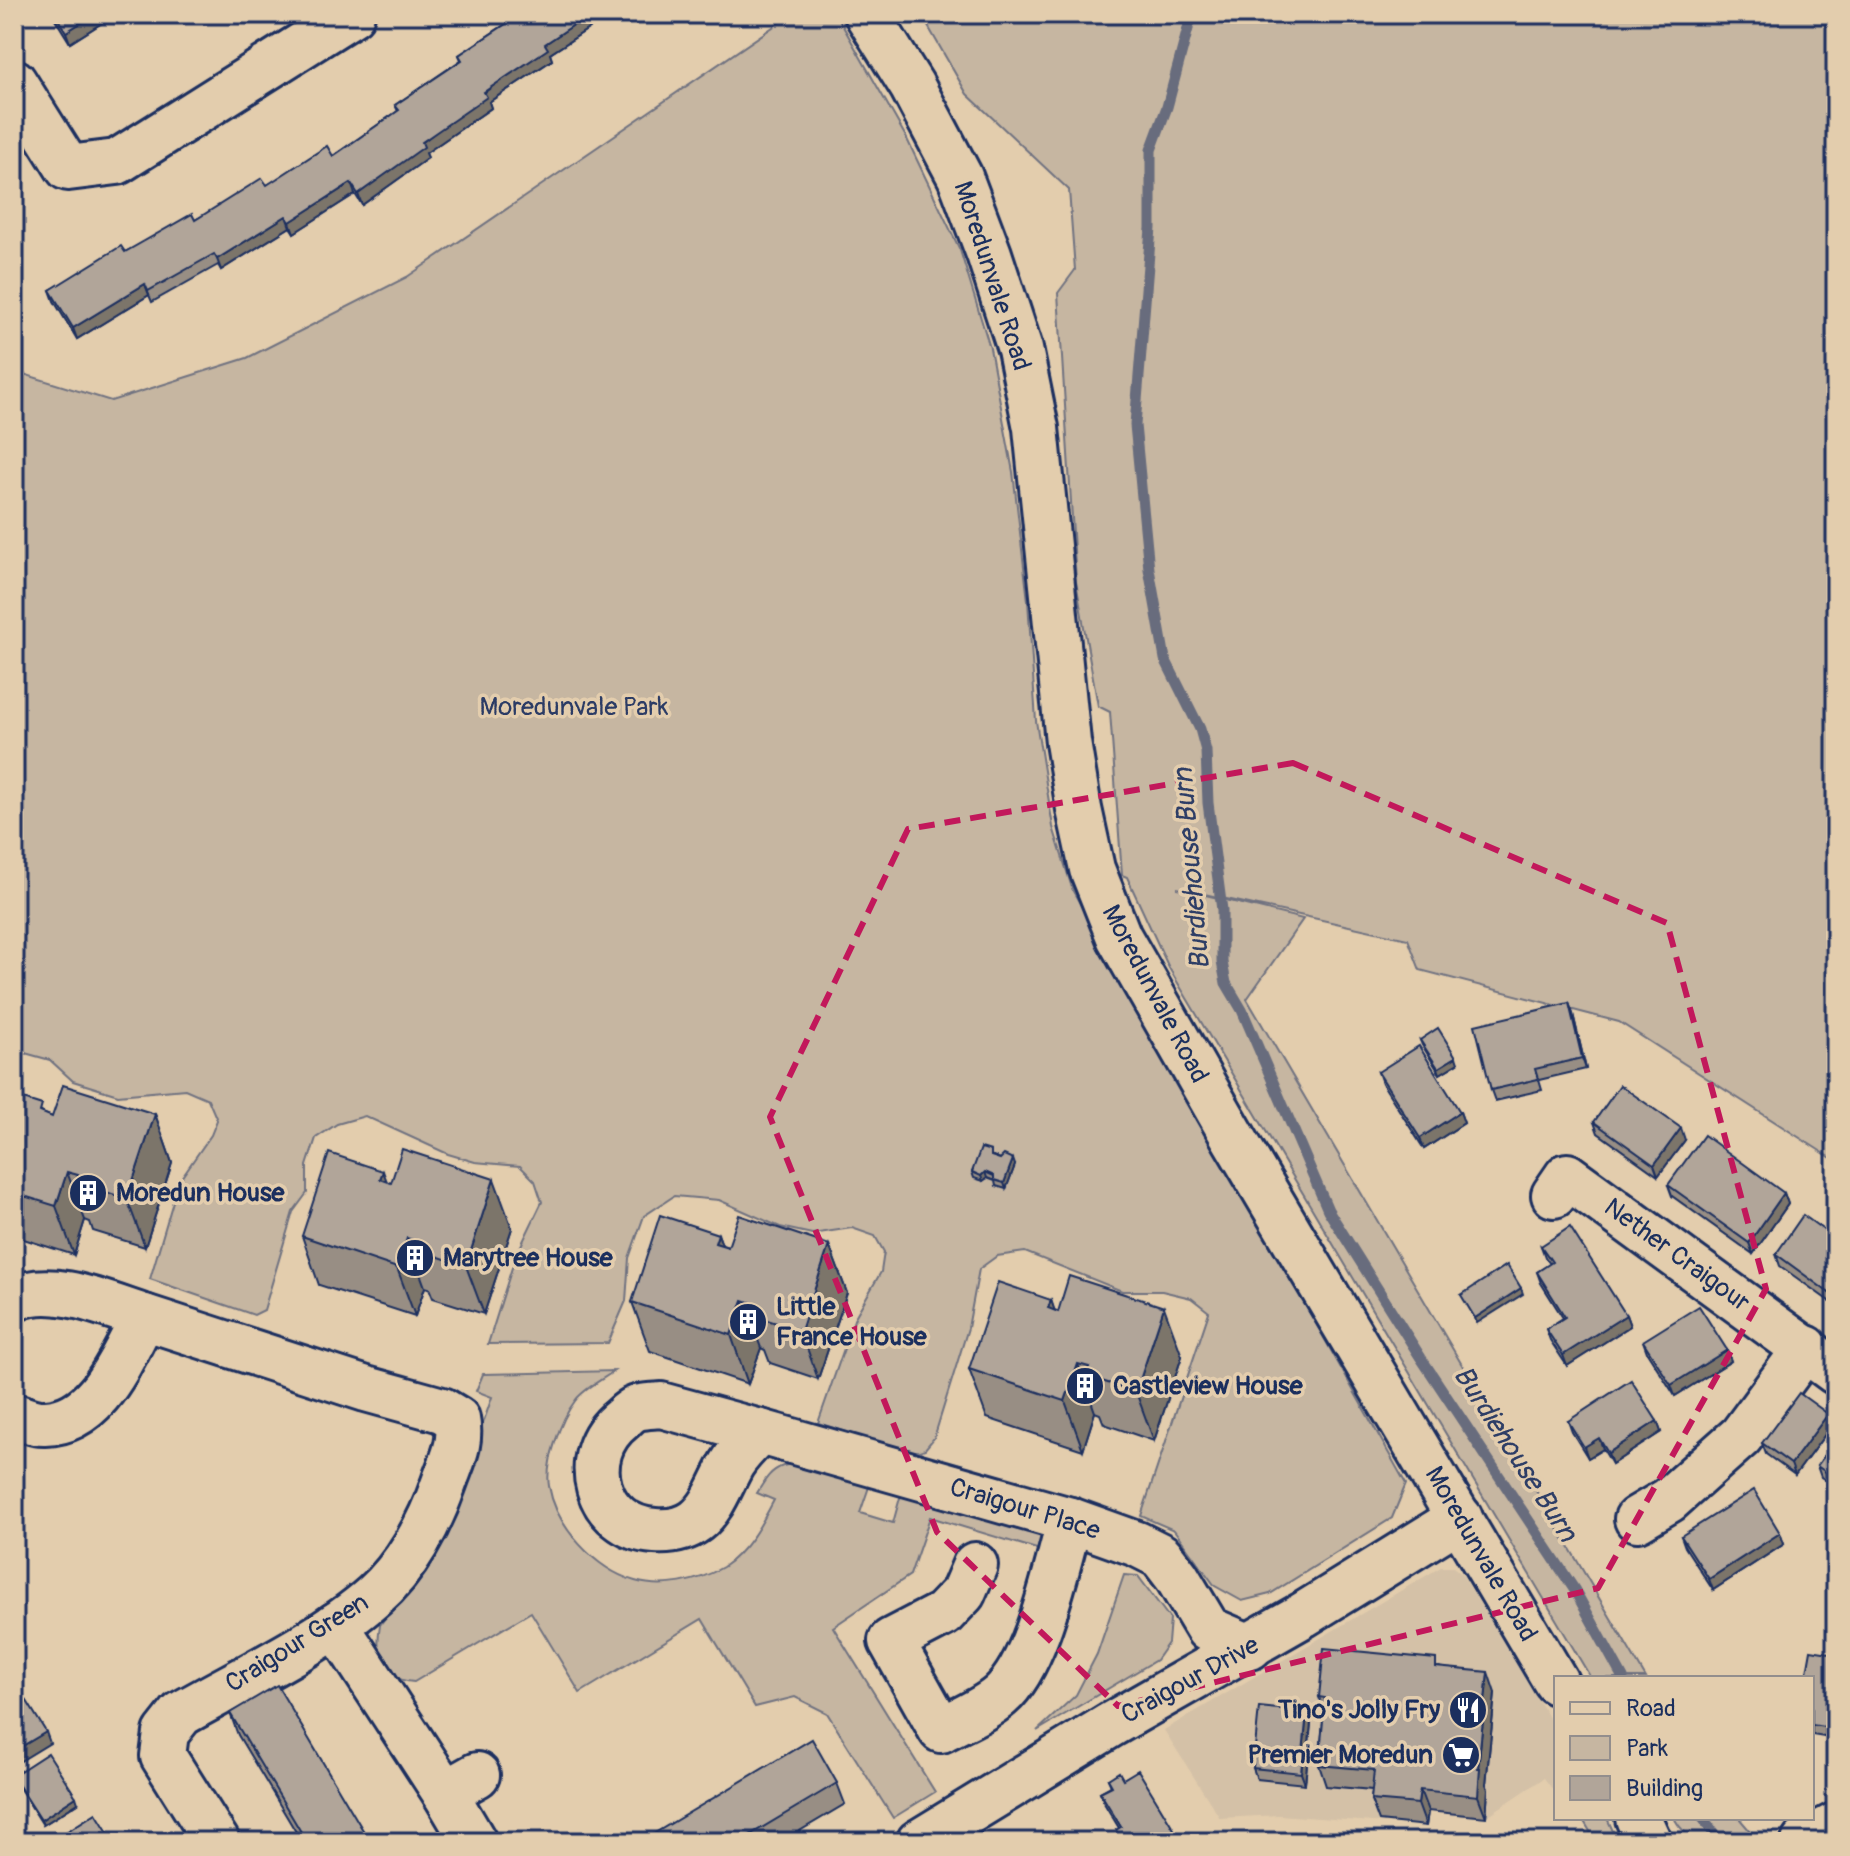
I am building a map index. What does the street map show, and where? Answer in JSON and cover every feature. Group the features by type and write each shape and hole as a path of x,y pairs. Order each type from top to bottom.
{"street":[{"path":"14,82 68,168 117,162 352,14"},
{"name":"Moredunvale Road","path":"867,14 912,86 960,177 1020,349 1037,443 1068,742 1079,809 1097,883 1127,950 1235,1140 1554,1679"},
{"name":"Nether Craigour","path":"1554,1195 1567,1176 1821,1360 1669,1500 1638,1521"},
{"name":"Craigour Green","path":"14,1299 26,1293 54,1291 442,1410 457,1419 460,1436 441,1493 423,1532 403,1563 375,1595 336,1625 181,1714 166,1733 163,1756 217,1842"},
{"path":"14,1416 44,1423 76,1415 100,1394 144,1317"},
{"name":"Craigour Place","path":"760,1432 1070,1520 1137,1544 1161,1556 1208,1629 1250,1647"},
{"name":"Craigour Drive","path":"919,1842 979,1827 1112,1724 1250,1647 1460,1518"},
{"path":"975,1565 963,1593 943,1614 891,1641 941,1730 1000,1697 1019,1673 1034,1642 1070,1520"},
{"path":"336,1625 461,1784 474,1842"},
{"path":"1639,1820 1649,1842"},
{"path":"1804,1842 1836,1825"}],"highlighted area":[{"path":"1293,763 1667,923 1766,1289 1598,1588 1118,1706 937,1532 770,1117 908,829"}],"shaded area":[{"path":"1441,1567 1453,1567 1462,1574 1554,1726 1554,1791 1544,1778 1486,1817 1428,1811 1426,1826 1279,1815 1220,1818 1164,1730"}],"green space":[{"name":"Moredunvale Park","path":"792,14 836,14 906,137 960,250 990,348 1013,472 1028,601 1036,721 1053,827 1073,891 1406,1484 1392,1518 1270,1594 1242,1601 1215,1586 1174,1530 1141,1516 1209,1312 1191,1298 1162,1291 1122,1291 1025,1252 997,1256 979,1269 968,1328 934,1438 925,1449 914,1453 818,1423 855,1317 881,1272 884,1252 875,1236 852,1228 812,1234 780,1227 719,1200 674,1196 644,1216 629,1258 626,1301 608,1343 488,1344 515,1258 542,1202 535,1181 520,1166 475,1162 448,1154 365,1116 337,1124 316,1138 307,1166 307,1193 293,1212 264,1310 254,1315 150,1279 179,1181 211,1135 217,1120 208,1099 185,1089 118,1095 73,1081 50,1060 14,1050 14,371 111,401 247,358 407,277"},
{"path":"921,14 1016,14 1027,23 1034,14 1836,14 1836,1161 1619,1022 1420,970 1408,939 1177,888 1303,919 1247,999 1645,1676 1590,1676 1169,968 1127,877 1122,875 1110,712 1098,706 1076,582 1058,293 1075,270 1069,190 967,94"},
{"path":"614,1371 578,1397 570,1409 552,1454 549,1486 560,1516 580,1544 606,1567 635,1581 680,1583 703,1577 732,1561 758,1528 774,1500 757,1493 770,1474 778,1468 792,1465 814,1467 870,1484 860,1513 893,1523 901,1494 1051,1539 1053,1554 930,1517 910,1575 833,1627 935,1792 893,1818 827,1713 795,1697 755,1707 702,1619 580,1693 531,1612 414,1682 387,1671 378,1646 380,1625 443,1540 492,1397 476,1391 483,1374"},
{"path":"1124,1575 1138,1576 1170,1619 1168,1643 1156,1660 1037,1731 1076,1695 1097,1654"},
{"path":"1583,1820 1608,1820 1618,1842 1577,1842 1591,1833"},
{"path":"1675,1820 1741,1820 1756,1838 1726,1843 1702,1842 1681,1828"}],"building":[{"path":"55,14 95,14 66,32"},
{"path":"521,14 590,14 545,44 548,49 484,92 487,97 422,142 424,147 358,194 351,183 290,222 286,216 217,259 214,254 148,291 145,284 73,328 50,290 121,246 125,252 192,214 195,220 262,178 267,185 327,146 333,156 399,110 395,105 462,60 459,55"},
{"path":"1569,1003 1582,1058 1535,1069 1538,1079 1491,1090 1475,1025"},
{"path":"1438,1028 1456,1057 1438,1068 1420,1040"},
{"path":"1419,1046 1460,1112 1420,1138 1378,1072"},
{"path":"63,1085 155,1114 127,1199 76,1182 78,1175 67,1172 56,1206 14,1193 14,1096 42,1105 40,1112 52,1117"},
{"path":"1620,1085 1681,1128 1654,1165 1594,1122"},
{"path":"1704,1135 1784,1193 1749,1243 1668,1185"},
{"path":"981,1148 991,1151 991,1156 1000,1159 1004,1155 1013,1159 1004,1183 994,1180 994,1176 985,1172 981,1176 972,1172"},
{"path":"402,1149 494,1179 466,1266 415,1249 418,1242 407,1238 397,1268 302,1236 329,1153 383,1171 380,1179 391,1183"},
{"path":"660,1215 718,1234 715,1243 728,1247 739,1215 829,1245 801,1331 752,1315 755,1304 743,1300 731,1335 632,1302"},
{"path":"1803,1215 1836,1239 1836,1298 1776,1254"},
{"path":"1570,1227 1626,1315 1563,1355 1546,1329 1565,1317 1537,1272 1552,1262 1541,1246"},
{"path":"1507,1265 1521,1288 1475,1318 1461,1295"},
{"path":"1069,1276 1164,1307 1136,1392 1086,1376 1089,1367 1078,1364 1065,1401 969,1369 998,1282 1051,1300 1048,1308 1058,1312"},
{"path":"1699,1306 1727,1350 1671,1385 1643,1341"},
{"path":"1631,1380 1657,1421 1608,1453 1599,1438 1584,1447 1568,1421"},
{"path":"1799,1393 1828,1414 1791,1464 1762,1443"},
{"path":"1836,1440 1836,1479 1817,1466"},
{"path":"1754,1490 1780,1533 1709,1579 1681,1536"},
{"path":"1324,1648 1436,1659 1436,1667 1488,1672 1478,1796 1420,1790 1418,1804 1371,1800 1374,1770 1319,1765 1325,1698 1319,1697"},
{"path":"1811,1650 1836,1654 1836,1729 1814,1725 1814,1676 1806,1676"},
{"path":"14,1680 46,1732 14,1751"},
{"path":"277,1685 370,1842 307,1842 230,1713"},
{"path":"1259,1707 1307,1712 1301,1773 1253,1768"},
{"path":"812,1739 837,1783 738,1842 640,1842"},
{"path":"48,1753 76,1797 41,1820 14,1775"},
{"path":"1138,1770 1175,1831 1157,1842 1123,1842 1116,1830 1121,1827 1100,1792 1112,1786 1108,1779 1119,1772 1123,1779"},
{"path":"96,1813 114,1842 57,1842 55,1839"}],"waterway":[{"name":"Burdiehouse Burn","path":"1189,14 1190,21 1167,107 1151,150 1151,228 1135,425 1149,569 1165,659 1200,729 1206,751 1208,803 1222,910 1222,962 1226,983 1242,1010 1328,1210 1421,1358 1574,1589 1622,1676"},
{"name":"Burdiehouse Burn","path":"1704,1820 1720,1842"}],"place":[{"name":"Moredun House","path":"88,1193"},
{"name":"Marytree House","path":"415,1258"},
{"name":"Little France House","path":"748,1322"},
{"name":"Castleview House","path":"1085,1386"},
{"name":"Tino's Jolly Fry","path":"1468,1710"},
{"name":"Premier Moredun","path":"1461,1755"}]}
